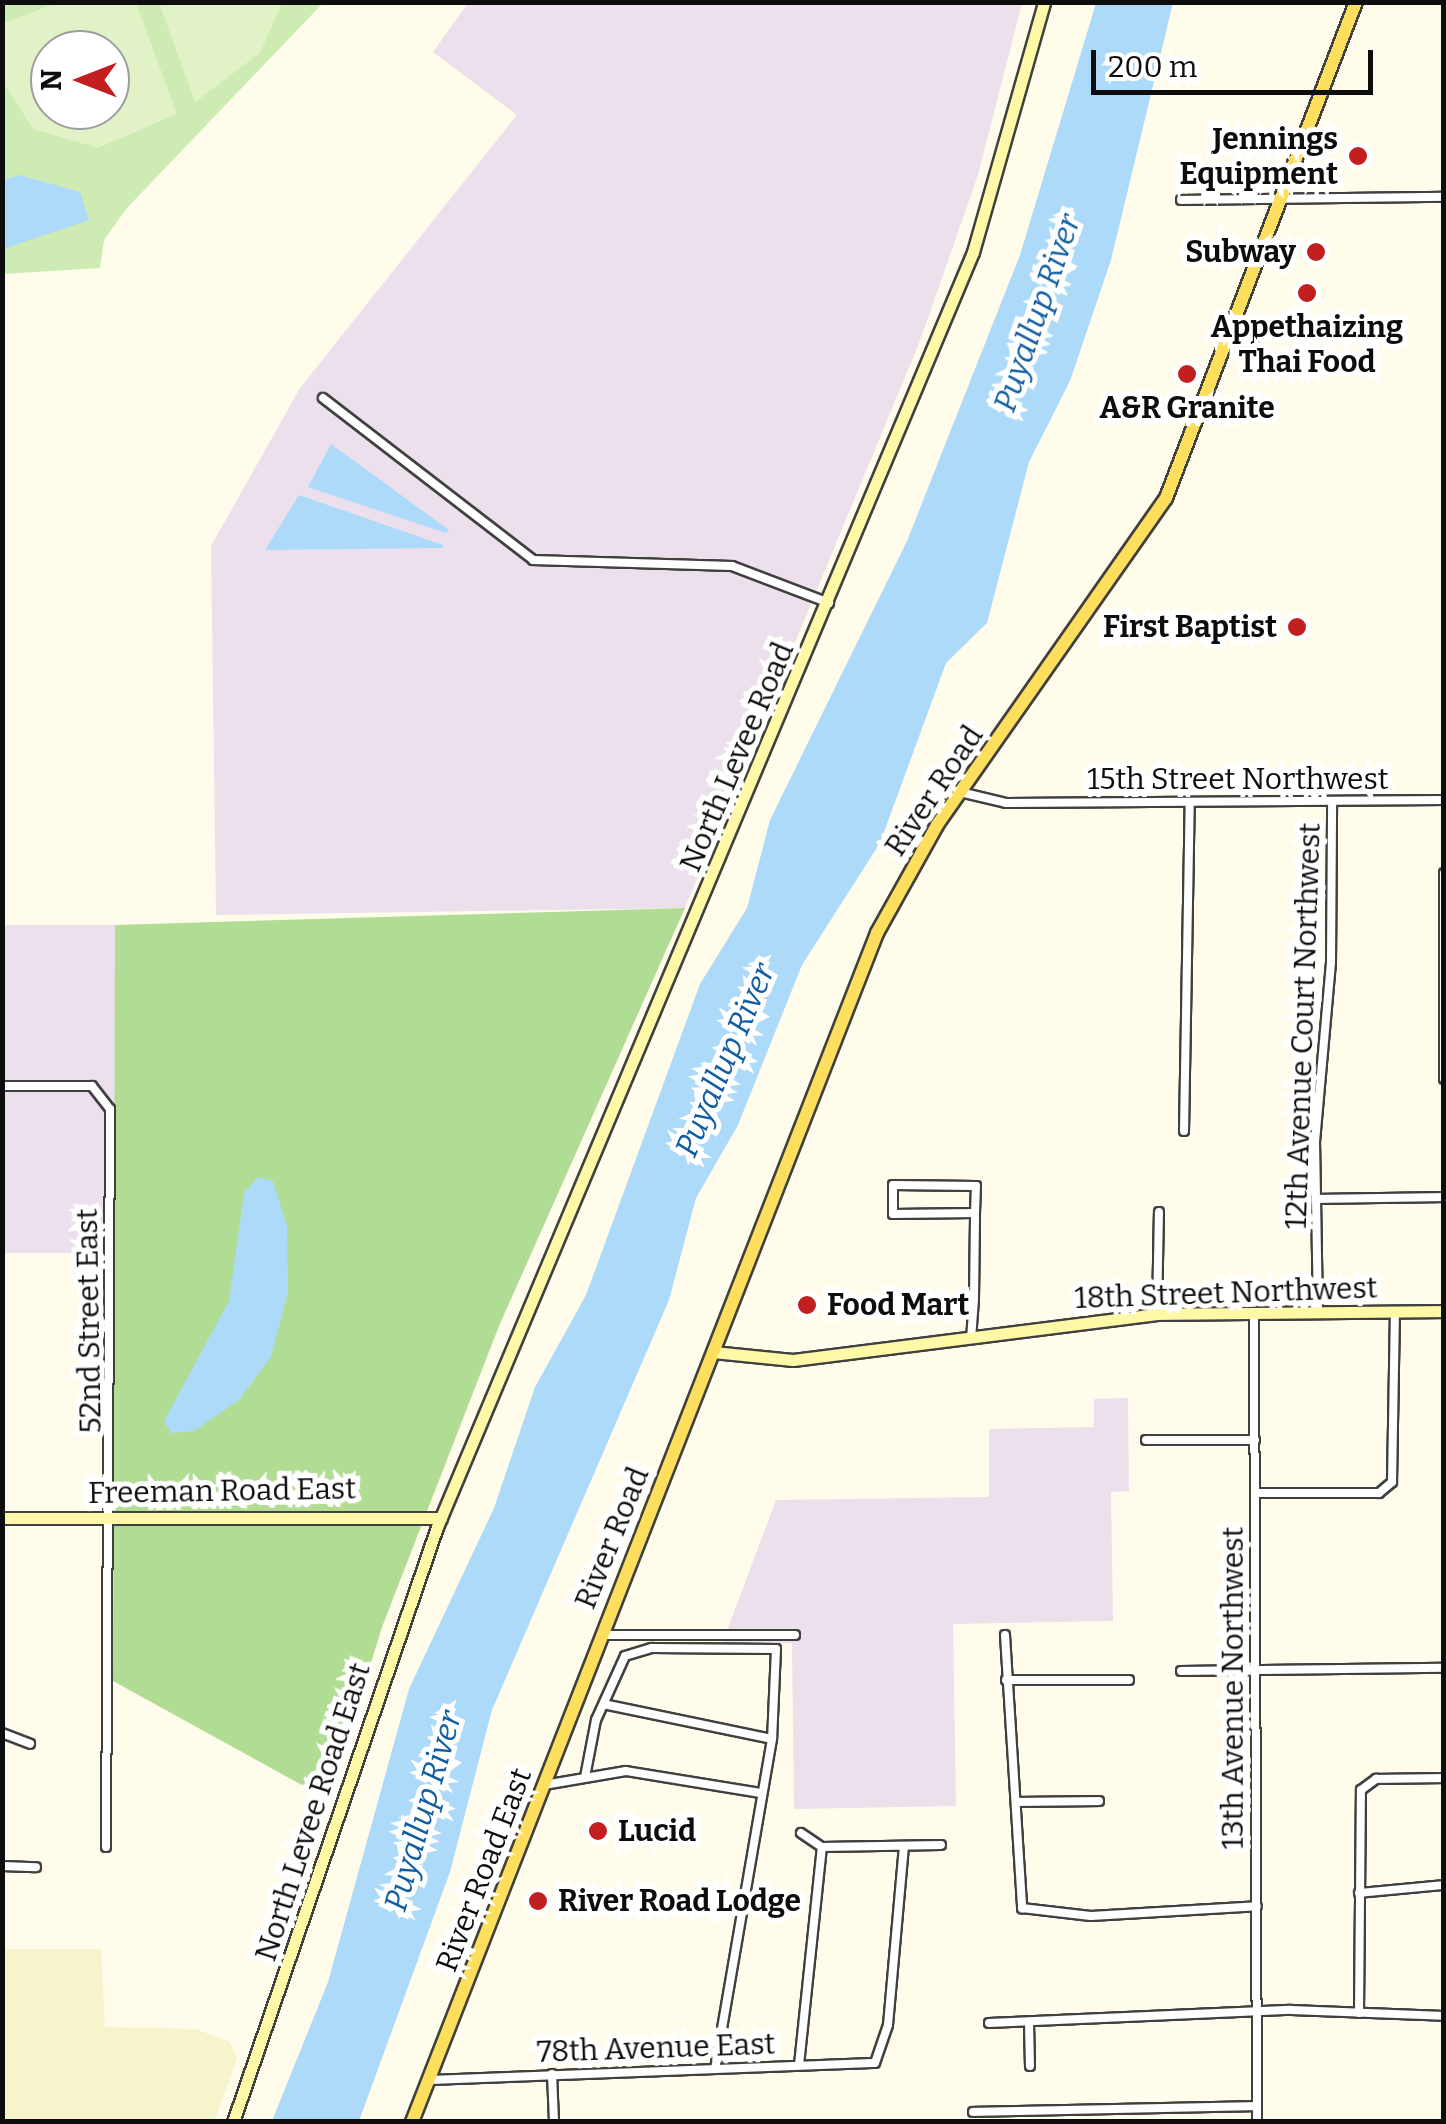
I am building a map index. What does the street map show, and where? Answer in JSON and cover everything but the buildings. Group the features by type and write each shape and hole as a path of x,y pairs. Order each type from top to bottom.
{"main road":[{"name":"River Road","path":"601,1636 877,932 960,792 1126,566 1166,498 1284,199 1356,2"},
{"name":"River Road East","path":"412,2122 601,1636"}],"street":[{"name":"North Levee Road","path":"441,1518 974,252 1044,2"},
{"path":"1180,200 1444,197"},
{"path":"322,398 533,560 732,566 829,603"},
{"name":"15th Street Northwest","path":"960,792 1032,803 1444,800"},
{"name":"12th Avenue Court Northwest","path":"1318,1314 1317,1199 1332,801"},
{"path":"1184,1131 1190,802"},
{"path":"1444,872 1444,1079"},
{"name":"52nd Street East","path":"2,1086 92,1086 105,1094 110,1519 106,1847"},
{"path":"971,1339 976,1186 894,1185 893,1214 975,1214"},
{"path":"1317,1199 1444,1197"},
{"path":"1157,1314 1159,1212"},
{"name":"18th Street Northwest","path":"713,1352 793,1360 1157,1314 1444,1311"},
{"path":"1256,1493 1387,1487 1395,1472 1395,1312"},
{"name":"13th Avenue Northwest","path":"1254,1315 1256,1493 1251,1671 1257,2122"},
{"path":"1146,1440 1256,1440"},
{"name":"Freeman Road East","path":"2,1518 441,1518"},
{"name":"North Levee Road East","path":"233,2122 441,1518"},
{"path":"601,1636 794,1635"},
{"path":"1005,1635 1024,1910 1257,1906"},
{"path":"585,1777 596,1720 608,1706 615,1669 633,1651 776,1650 772,1739 715,2068"},
{"path":"1181,1672 1444,1668"},
{"path":"1006,1680 1129,1680"},
{"path":"608,1706 772,1739"},
{"path":"2,1733 30,1744"},
{"path":"544,1785 626,1771 761,1793"},
{"path":"1359,2012 1364,1784 1444,1778"},
{"path":"1018,1802 1099,1802"},
{"path":"801,1833 822,1847 940,1846"},
{"path":"799,2065 822,1847"},
{"name":"78th Avenue East","path":"428,2080 799,2065 866,2066 882,2055 904,1847"},
{"path":"2,1866 36,1867"},
{"path":"1360,1893 1444,1886"},
{"path":"988,2023 1258,2012 1444,2016"},
{"path":"1029,2023 1030,2066"},
{"path":"552,2074 554,2122"},
{"path":"972,2112 1257,2106"}],"shaded area":[{"path":"468,3 1022,3 978,175 920,341 685,908 216,915 211,546 300,388 517,115 433,52"},
{"path":"3,925 115,925 115,1253 3,1253"},
{"path":"1128,1398 1129,1491 1111,1492 1113,1621 953,1624 956,1806 794,1809 792,1643 722,1644 776,1500 989,1497 989,1429 1094,1427 1094,1399"},
{"path":"3,1949 101,1949 105,2027 196,2029 230,2042 237,2058 215,2121 3,2121"}],"green space":[{"path":"159,2 282,3 260,53 195,102"},
{"path":"3,3 323,3 127,208 104,240 100,268 3,274"},
{"path":"57,3 136,3 177,114 98,148 36,130 130,130 130,30 30,30 30,124 5,85 3,23"},
{"path":"685,908 499,1326 382,1627 329,1800 113,1681 115,925"}],"water":[{"name":"Puyallup River","path":"1096,3 1173,3 1111,260 1070,381 1029,462 987,623 946,663 880,843 802,965 738,1125 696,1198 669,1300 492,1710 450,1872 359,2121 272,2121 328,1982 409,1689 494,1508 535,1387 586,1295 700,984 747,908 770,820 907,541 1020,255"},
{"path":"20,175 80,192 89,220 3,249 3,180"},
{"path":"331,444 449,530 446,533 308,487"},
{"path":"299,495 443,545 443,548 265,550"},
{"path":"258,1177 273,1181 287,1226 288,1292 271,1357 239,1400 194,1431 171,1433 164,1421 229,1301 244,1193"}],"place":[{"name":"Jennings Equipment","path":"1358,156"},
{"name":"Subway","path":"1316,252"},
{"name":"Appethaizing Thai Food","path":"1307,293"},
{"name":"A&R Granite","path":"1187,374"},
{"name":"First Baptist","path":"1297,627"},
{"name":"Food Mart","path":"807,1305"},
{"name":"Lucid","path":"598,1831"},
{"name":"River Road Lodge","path":"538,1901"}]}
